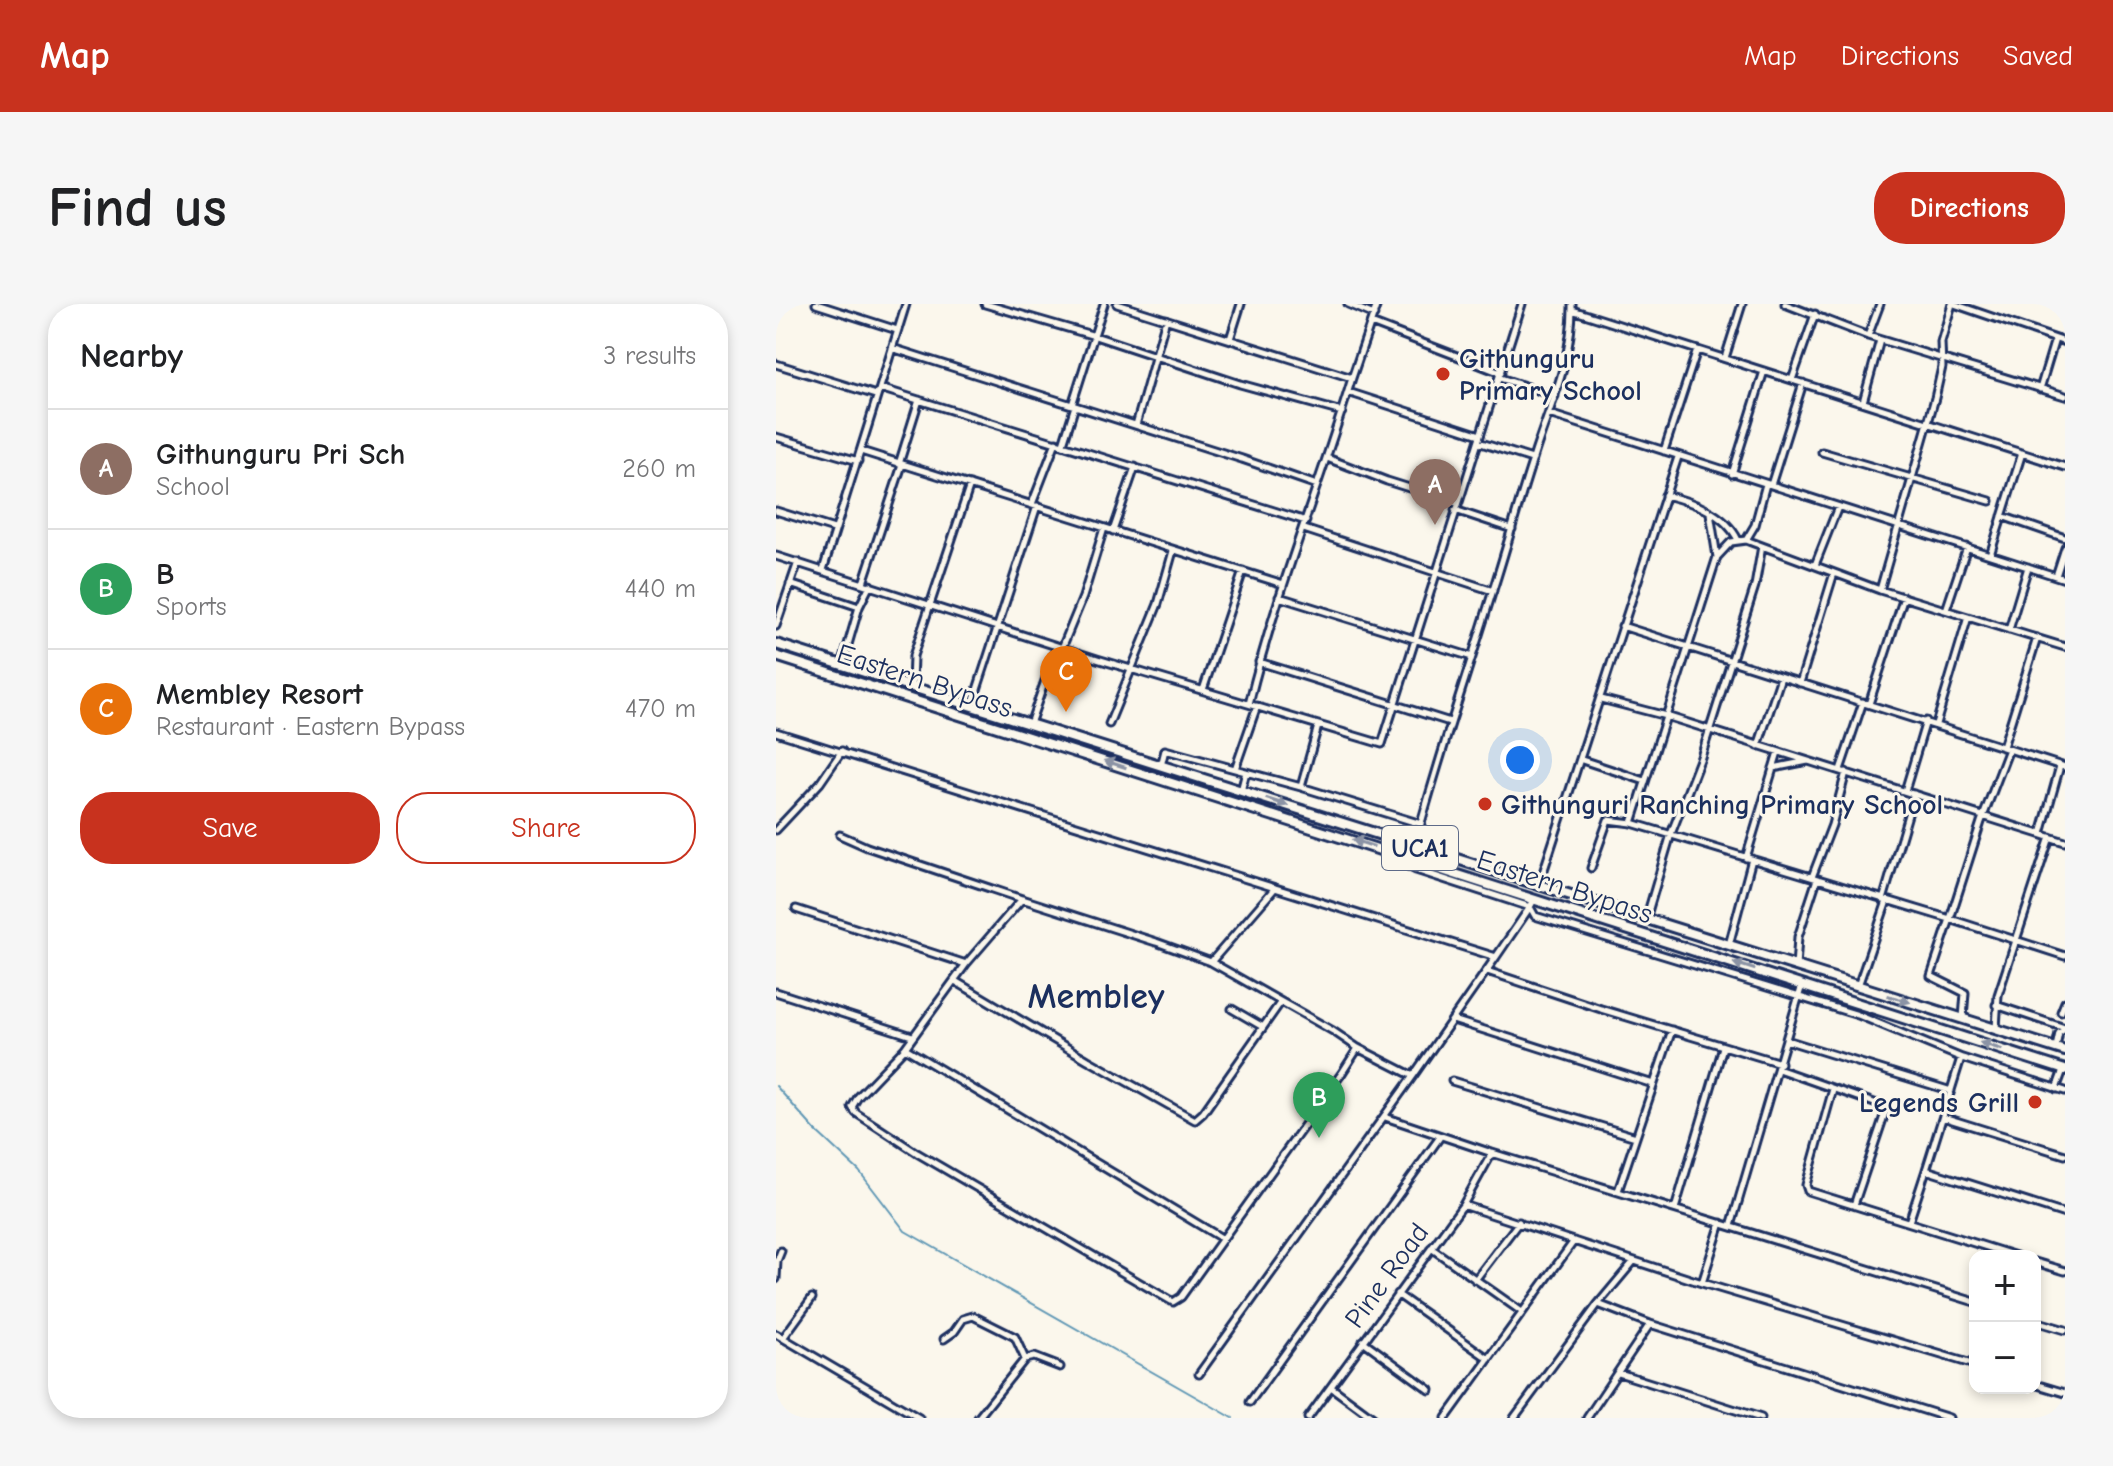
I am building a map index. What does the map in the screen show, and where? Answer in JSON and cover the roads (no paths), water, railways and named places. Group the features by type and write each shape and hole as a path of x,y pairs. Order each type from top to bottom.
{"main road":[{"name":"Eastern Bypass","path":"776,644 2061,1050"},
{"name":"Eastern Bypass","path":"776,656 1412,859 1492,886 1532,904 1626,929 2064,1070"},
{"path":"1492,886 1497,872"}],"street":[{"path":"816,304 897,330"},
{"path":"823,570 906,304"},
{"path":"985,304 1264,391 1342,412"},
{"path":"972,705 1034,505 1074,405 1104,304"},
{"path":"1117,304 1352,378"},
{"path":"1230,339 1241,304"},
{"path":"1348,304 1374,315"},
{"path":"1249,704 1283,584 1304,529 1377,304"},
{"path":"776,556 1060,647 1382,744 1522,304"},
{"path":"1725,358 1742,304"},
{"path":"1785,304 1880,340 2065,396"},
{"path":"1868,336 1880,304"},
{"path":"1880,590 1928,423 1942,358 1941,342 1953,304 2065,342"},
{"path":"1415,846 1532,459 1567,360 1572,307 2065,467"},
{"path":"1792,380 1815,314"},
{"path":"1136,425 1166,319"},
{"path":"1371,323 1555,396"},
{"path":"2040,389 2055,339"},
{"path":"1863,402 1880,340"},
{"path":"892,348 1317,485"},
{"path":"1664,451 1697,350"},
{"path":"776,364 876,395"},
{"path":"1732,474 1764,371"},
{"path":"1746,540 1755,525 1803,383"},
{"path":"880,388 1306,521"},
{"path":"1348,392 1532,459"},
{"path":"863,583 919,400"},
{"path":"1549,414 2065,579"},
{"path":"776,437 858,461"},
{"path":"861,451 1283,584"},
{"path":"1822,452 1990,501"},
{"path":"1990,555 2022,453"},
{"path":"1539,885 1678,457"},
{"path":"1327,458 1512,529"},
{"path":"1113,531 1135,467"},
{"path":"912,686 913,656 970,485"},
{"path":"1665,495 1695,503 1710,512 1731,527 1738,540"},
{"path":"1815,565 1838,507"},
{"path":"776,511 834,529"},
{"path":"1710,512 1717,557"},
{"path":"2002,516 2065,538"},
{"path":"1030,724 1083,597 1104,528"},
{"path":"1304,529 1493,591"},
{"path":"1632,823 1717,557 1726,546 1738,540 1746,540 1880,590 2065,647"},
{"path":"1646,919 1671,834 1709,730 1755,586 1762,546"},
{"path":"1946,610 1967,547"},
{"path":"2056,576 2065,548"},
{"path":"1109,724 1158,604 1173,551"},
{"path":"776,622 798,562"},
{"path":"2009,630 2028,567"},
{"path":"1203,690 1243,571"},
{"path":"1800,683 1834,573"},
{"path":"790,584 859,607"},
{"path":"842,665 859,607 870,585"},
{"path":"1279,597 1472,657"},
{"path":"1796,967 1798,937 1832,825 1843,771 1904,597"},
{"path":"1936,724 1968,617"},
{"path":"1622,626 2063,767 2041,834"},
{"path":"1963,1018 1965,993 1931,976 2006,748 2037,638"},
{"path":"1259,662 1450,722"},
{"path":"1758,746 1781,677"},
{"path":"1601,699 1666,716 2065,842"},
{"path":"1235,769 1257,706"},
{"path":"1905,791 1926,721"},
{"path":"1301,787 1318,726"},
{"path":"776,732 1496,957"},
{"path":"1161,766 1165,750 1421,824"},
{"path":"776,830 778,823 820,783 842,751"},
{"path":"1729,946 1778,752"},
{"path":"1582,760 1646,781"},
{"path":"1773,768 1808,761"},
{"path":"1241,791 1246,772"},
{"path":"1858,986 1914,794"},
{"path":"1591,868 1608,820 1632,823 2065,956"},
{"path":"840,835 867,847 1211,962 1358,1048 1413,1076"},
{"path":"1996,1029 1996,1005 2050,837"},
{"path":"1412,859 1410,867 1416,870 1532,904"},
{"path":"1211,962 1275,888"},
{"path":"1022,899 966,964 905,1048 852,1107 856,1113 917,1153 1173,1302 1181,1297 1358,1048"},
{"path":"1532,904 1535,916 1858,1015 1962,1058 2065,1091"},
{"path":"1199,1374 1385,1117 1532,904"},
{"path":"796,909 966,964"},
{"path":"1621,942 1626,929"},
{"path":"1487,971 1779,1066 1877,1104 1886,1110 1854,1205"},
{"path":"955,981 1195,1120 1280,1003"},
{"path":"1731,1226 1802,985"},
{"path":"776,992 890,1026 912,1036"},
{"path":"2061,1012 2065,1002"},
{"path":"1996,1005 2065,1028"},
{"path":"1232,1009 1263,1027"},
{"path":"1453,1020 1653,1084"},
{"path":"2061,1050 2059,1033 2065,1028"},
{"path":"1618,1191 1672,1030"},
{"path":"1786,1040 1951,1091"},
{"path":"1675,1209 1723,1047"},
{"path":"905,1048 1223,1239"},
{"path":"1909,1222 1962,1058"},
{"path":"2056,1089 2064,1070"},
{"path":"1452,1081 1636,1137"},
{"path":"1833,1089 1806,1187 1812,1194 1997,1250"},
{"path":"1385,1117 1440,1137 1969,1300"},
{"path":"1943,1117 2065,1155"},
{"path":"1250,1402 1440,1137"},
{"name":"Pine Road","path":"1308,1418 1463,1205 1492,1153"},
{"path":"1926,1170 2065,1214"},
{"path":"1463,1205 1702,1283 1969,1363"},
{"path":"1475,1280 1519,1222"},
{"path":"1702,1283 1721,1223"},
{"path":"1446,1418 1574,1241"},
{"path":"1431,1248 1522,1312"},
{"path":"776,1279 781,1251"},
{"path":"1514,1418 1598,1304 1634,1261"},
{"path":"2041,1264 2065,1271"},
{"path":"1397,1294 1489,1359"},
{"path":"783,1338 812,1298"},
{"path":"1598,1304 1650,1324 1949,1418"},
{"path":"944,1339 954,1332 963,1319 973,1316 1015,1337 1025,1359"},
{"path":"2038,1322 2065,1330"},
{"path":"1587,1418 1650,1324"},
{"path":"776,1334 919,1418"},
{"path":"1363,1341 1430,1390"},
{"path":"978,1418 1025,1359 1034,1357 1060,1367"},
{"path":"1619,1373 1761,1418"},
{"path":"2041,1386 2065,1393"},
{"path":"1331,1387 1373,1418"}],"waterway":[{"path":"776,1086 815,1130 859,1171 905,1231 1233,1418"}],"place":[{"name":"Githunguru Primary School","path":"1443,374"},
{"name":"Githunguru Pri Sch","path":"1435,525"},
{"name":"Membley Resort","path":"1066,712"},
{"name":"Githunguri Ranching Primary School","path":"1485,804"},
{"name":"Legends Grill","path":"2035,1102"},
{"name":"B","path":"1319,1138"}],"district":[{"name":"Membley","path":"1096,995"}]}
